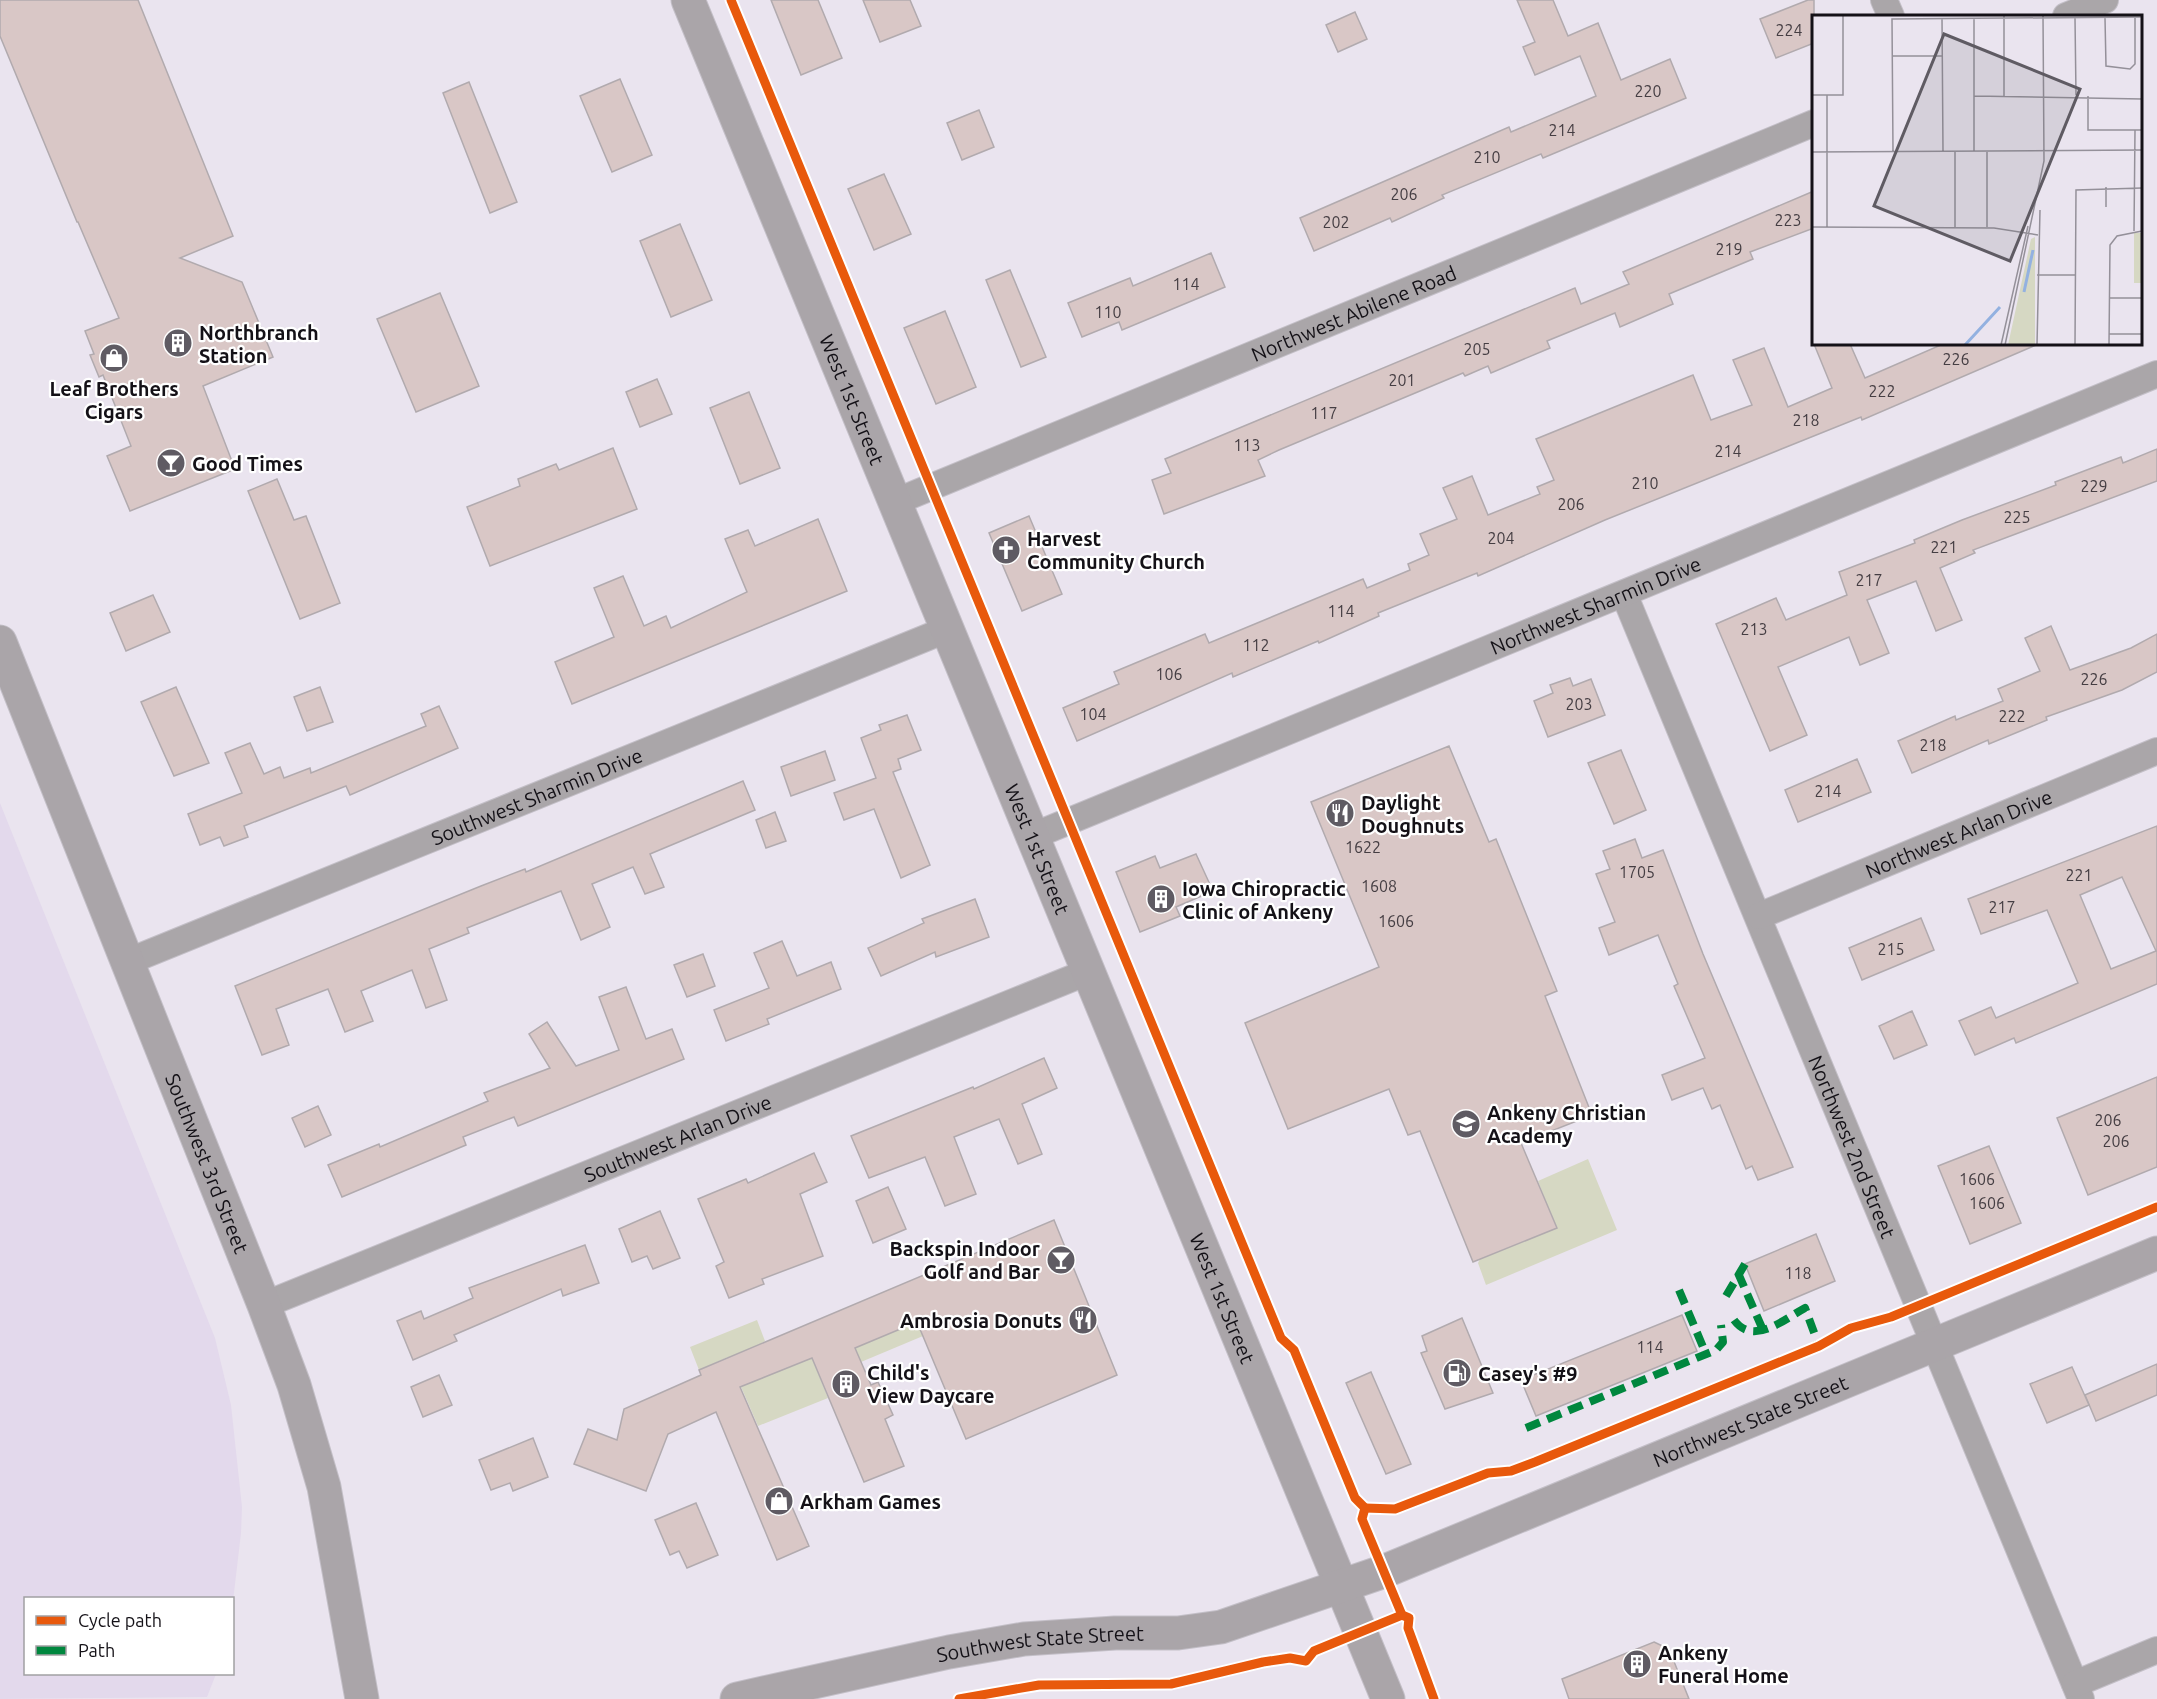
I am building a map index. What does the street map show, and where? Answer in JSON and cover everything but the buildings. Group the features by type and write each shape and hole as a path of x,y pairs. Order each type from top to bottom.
{"main road":[{"name":"West 1st Street","path":"688,0 1388,1699"},
{"name":"Southwest 3rd Street","path":"0,642 294,1385 324,1487 362,1699"},
{"name":"Northwest State Street","path":"1342,1587 2157,1253"},
{"name":"Southwest State Street","path":"737,1699 949,1652 1024,1639 1115,1633 1178,1633 1221,1627 1342,1587"}],"street":[{"path":"1884,0 1891,15"},
{"path":"2068,15 2105,0"},
{"name":"Northwest Abilene Road","path":"895,502 1812,124"},
{"name":"Northwest Sharmin Drive","path":"1034,836 2157,374"},
{"name":"Northwest 2nd Street","path":"1624,594 2078,1691"},
{"name":"Southwest Sharmin Drive","path":"127,962 948,629"},
{"name":"Northwest Arlan Drive","path":"1759,916 2157,751"},
{"name":"Southwest Arlan Drive","path":"264,1305 1090,971"},
{"path":"2078,1691 2157,1650"}],"shaded area":[{"path":"0,803 215,1338 231,1405 242,1507 233,1597 24,1597 24,1675 216,1675 207,1697 0,1699"}],"green space":[{"path":"1588,1159 1617,1230 1486,1285 1478,1263 1480,1259 1556,1228 1538,1181"},
{"path":"757,1320 765,1341 762,1343 774,1373 812,1358 828,1398 758,1426 728,1357 699,1370 690,1347"},
{"path":"917,1322 923,1336 861,1362 855,1348"}],"marked path":[{"path":"1726,1296 1745,1264"},
{"path":"1738,1273 1763,1330"},
{"path":"1679,1290 1706,1354"},
{"path":"1734,1320 1750,1331 1759,1331 1778,1324 1805,1308 1819,1346"},
{"path":"1526,1428 1716,1350 1723,1342 1721,1325"}],"cycle path":[{"path":"731,0 1281,1338 1294,1350 1355,1498 1365,1508 1362,1519 1402,1615 1409,1618 1408,1628 1434,1699"},
{"path":"1365,1508 1395,1509 1488,1473 1511,1471 1535,1462 1819,1346 1851,1328 1891,1317 2157,1207"},
{"path":"959,1699 1039,1685 1171,1684 1263,1662 1290,1658 1306,1661 1314,1651 1402,1615"}],"place":[{"name":"Northbranch Station","path":"178,343"},
{"name":"Leaf Brothers Cigars","path":"114,358"},
{"name":"Good Times","path":"171,463"},
{"name":"Harvest Community Church","path":"1006,550"},
{"name":"Daylight Doughnuts","path":"1340,813"},
{"name":"Iowa Chiropractic Clinic of Ankeny","path":"1161,899"},
{"name":"Ankeny Christian Academy","path":"1466,1124"},
{"name":"Backspin Indoor Golf and Bar","path":"1061,1260"},
{"name":"Ambrosia Donuts","path":"1083,1320"},
{"name":"Casey's #9","path":"1457,1373"},
{"name":"Child's View Daycare","path":"846,1384"},
{"name":"Arkham Games","path":"779,1501"},
{"name":"Ankeny Funeral Home","path":"1637,1664"}]}
